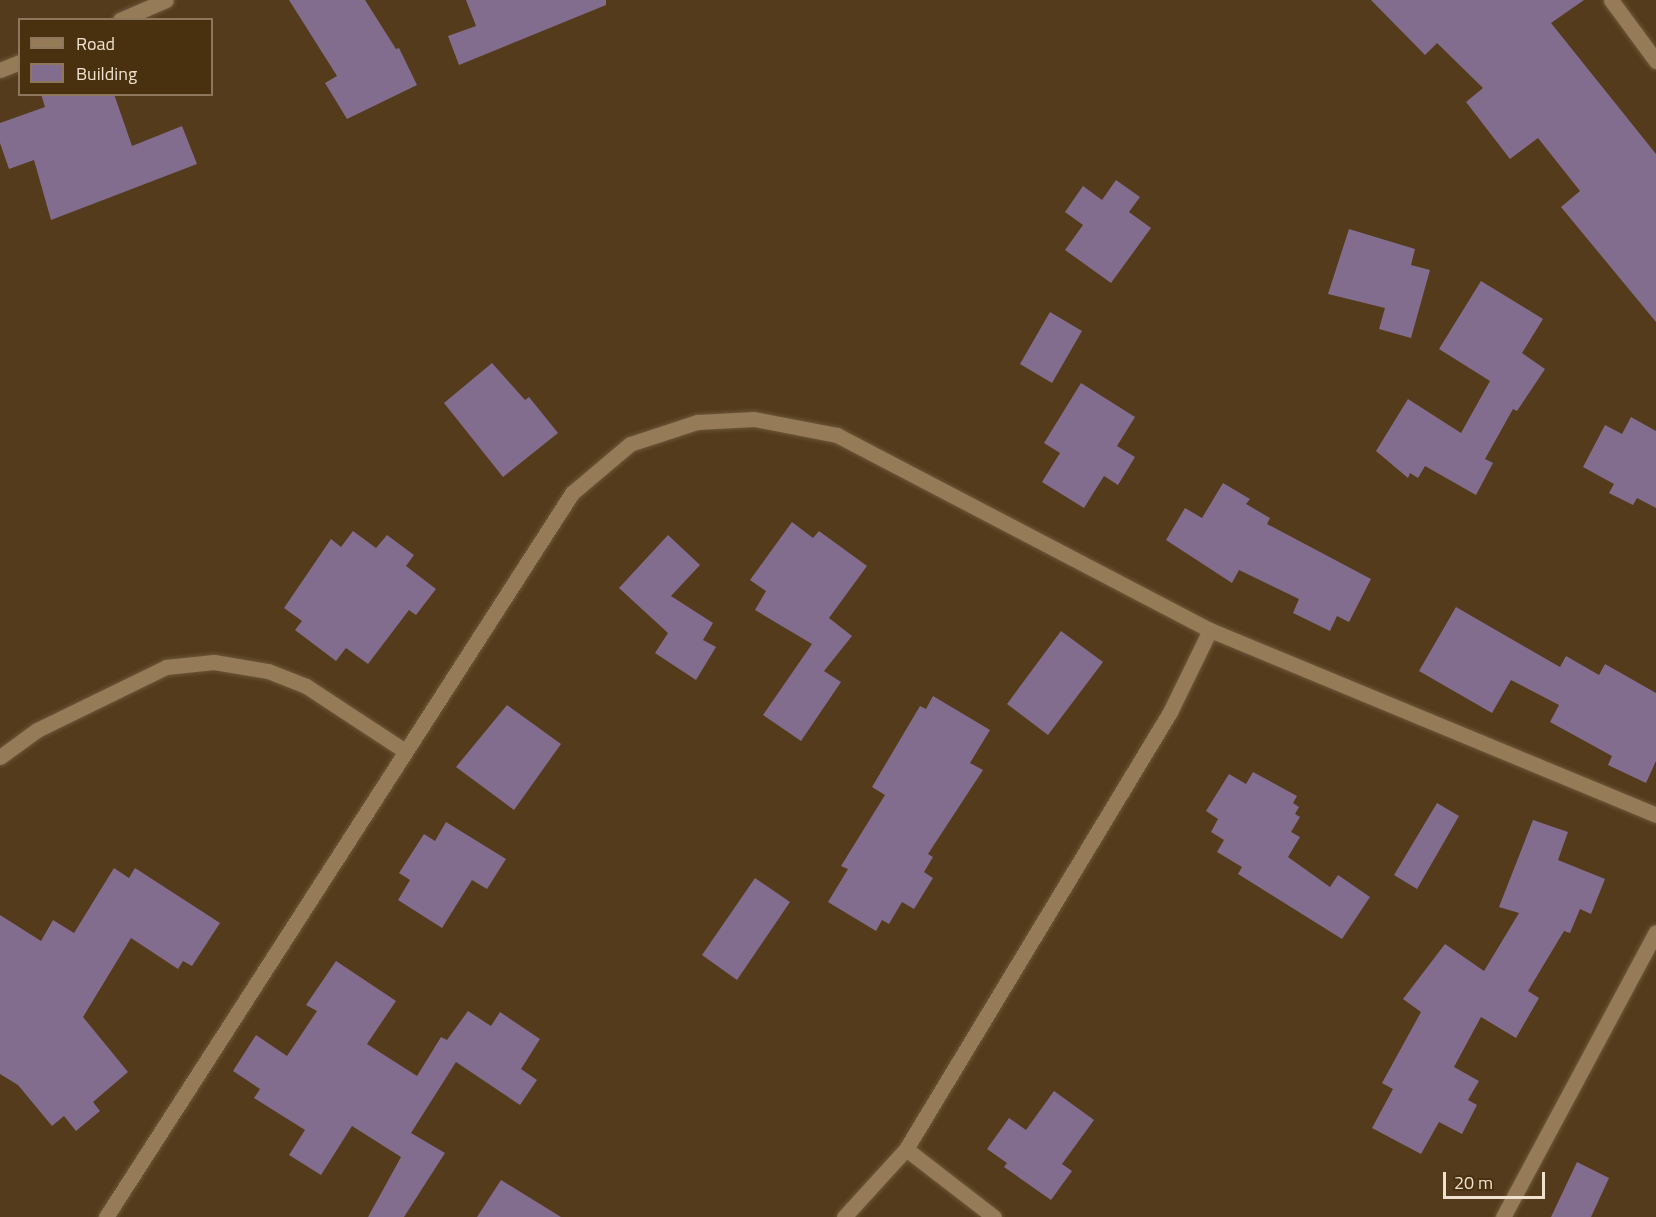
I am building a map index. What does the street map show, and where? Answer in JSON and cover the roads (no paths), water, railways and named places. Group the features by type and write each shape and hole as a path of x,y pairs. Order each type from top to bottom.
{"street":[{"path":"125,18 166,0"},
{"path":"1611,0 1656,61"},
{"path":"0,70 18,63"},
{"path":"106,1217 572,494 630,444 696,422 754,419 837,435 1210,630 1656,815"},
{"path":"844,1217 906,1149 1170,712 1210,630"},
{"path":"0,757 37,729 166,667 214,662 268,671 306,686 405,751"},
{"path":"1503,1217 1656,932"},
{"path":"906,1149 994,1217"}]}
